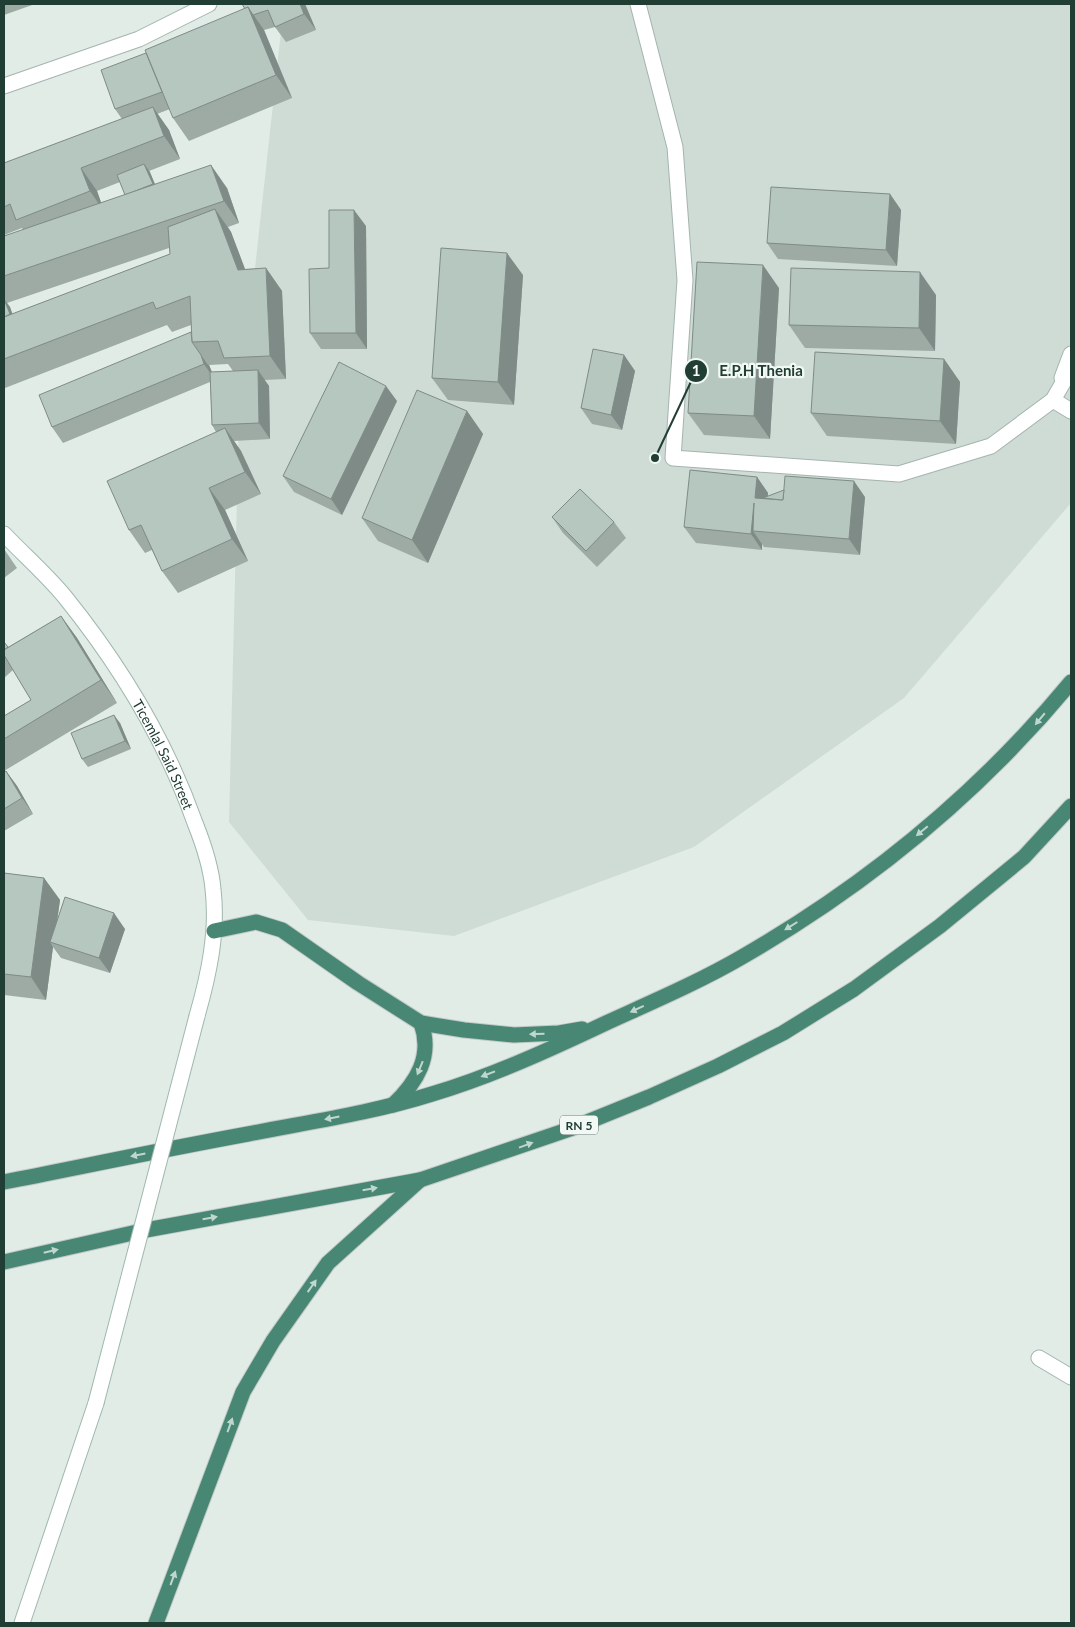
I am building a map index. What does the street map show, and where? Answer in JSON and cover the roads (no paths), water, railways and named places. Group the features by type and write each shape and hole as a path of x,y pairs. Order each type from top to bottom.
{"highway":[{"path":"4,1182 393,1105 487,1075 603,1025 742,957 784,931 888,860 967,793 1036,724 1071,682"},
{"name":"RN 5","path":"4,1262 146,1230 420,1180 587,1122 718,1066 783,1033 854,989 940,926 1024,857 1071,806"},
{"path":"214,932 256,922 282,930 358,983 421,1023 514,1035 559,1033 603,1025"},
{"path":"393,1105 407,1092 424,1057 427,1038 421,1023"},
{"path":"156,1623 248,1384 273,1341 328,1264 420,1180"}],"main road":[{"path":"4,86 139,40 209,4"},
{"path":"638,4 675,147 685,280 673,458 899,474 991,446 1053,400 1071,369"},
{"path":"1053,400 1071,354"},
{"path":"1053,400 1071,411"},
{"name":"Ticemlal Said Street","path":"4,534 64,595 110,658 152,727 183,788 202,843 213,888 214,932 208,978 96,1403 22,1623"},
{"path":"1039,1358 1071,1377"}],"place":[{"name":"E.P.H Thenia","path":"655,458"}]}
